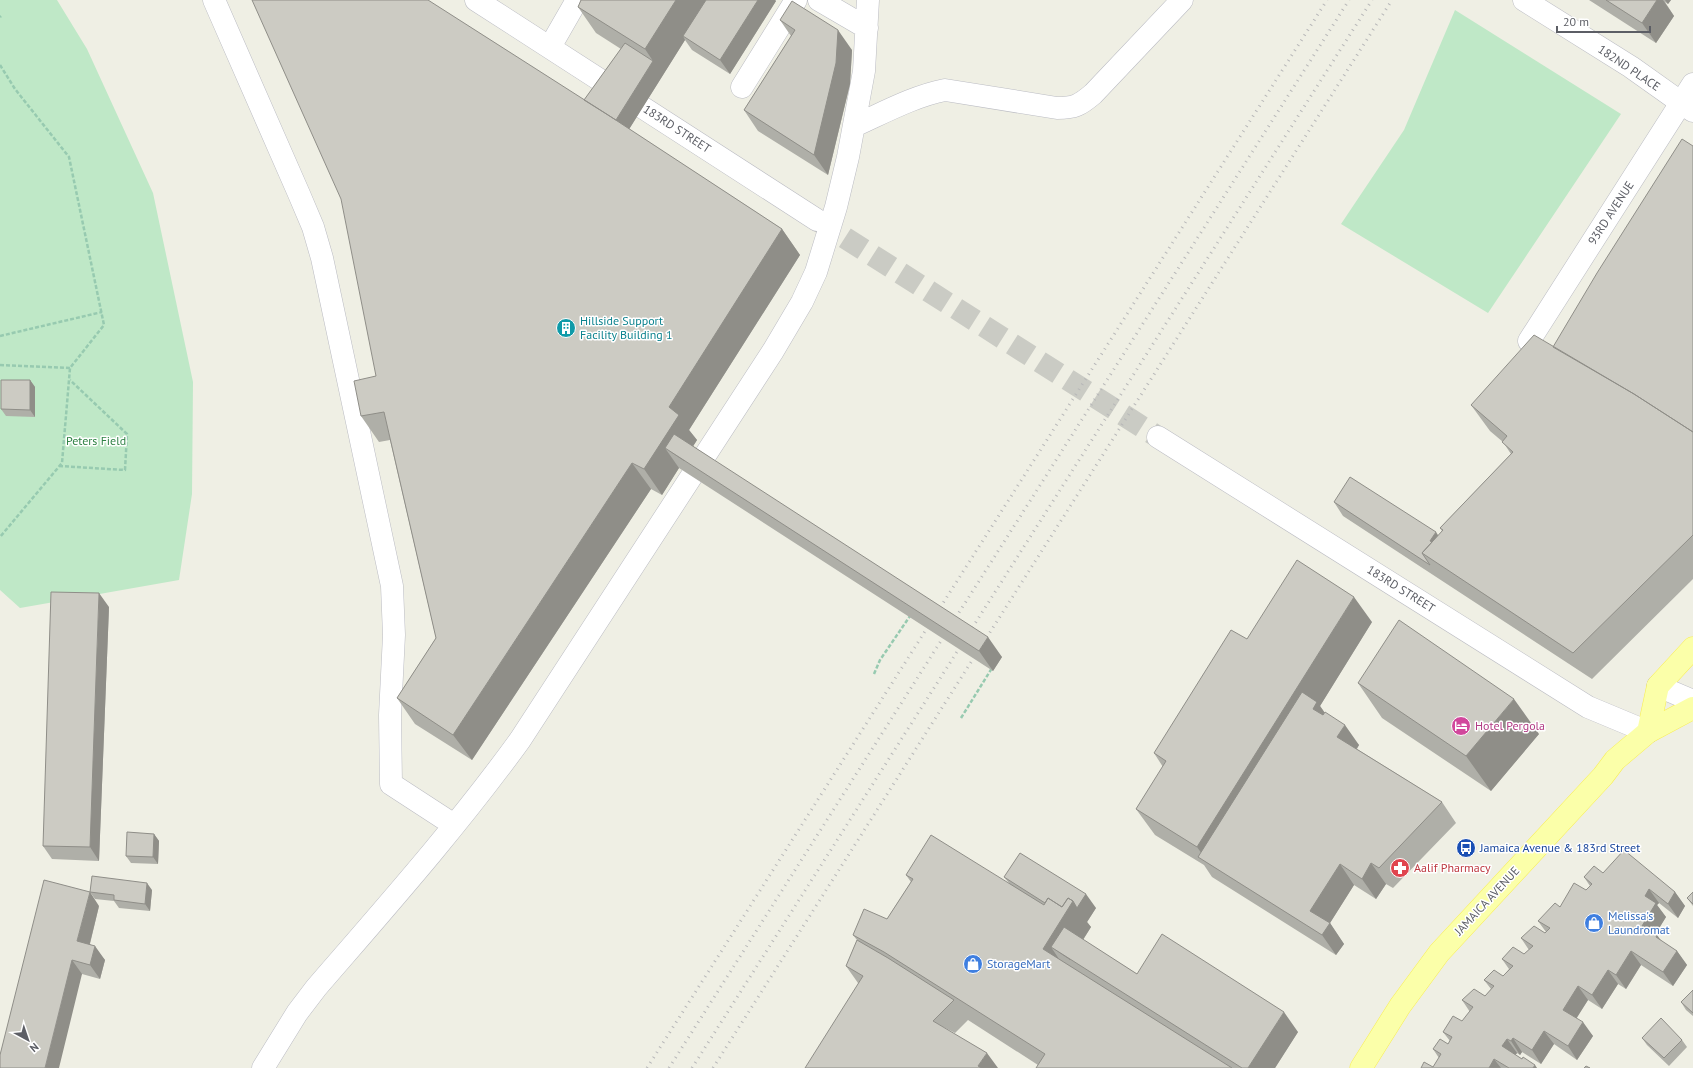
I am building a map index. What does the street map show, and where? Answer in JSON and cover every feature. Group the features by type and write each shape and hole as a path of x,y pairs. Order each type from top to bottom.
{"main road":[{"path":"1648,732 1658,686 1693,648"},
{"name":"JAMAICA AVENUE","path":"1361,1068 1400,1006 1439,953 1603,776 1616,760 1648,732 1693,708"}],"street":[{"path":"214,0 313,227 330,288 392,586 394,635 390,715 391,784 454,825"},
{"name":"183RD STREET","path":"476,0 817,220"},
{"path":"550,47 577,0"},
{"path":"742,88 796,0"},
{"path":"819,0 867,28"},
{"path":"263,1068 297,1013 316,988 454,825 520,740 773,351 802,302 816,272 836,208 854,126 864,71 868,0"},
{"path":"854,126 916,99 945,90 1057,108 1072,108 1093,94 1182,0"},
{"name":"182ND PLACE","path":"1524,0 1631,67 1687,107"},
{"name":"93RD AVENUE","path":"1529,341 1687,107 1693,84"},
{"name":"183RD STREET","path":"1158,436 1588,707 1648,732"},
{"path":"1658,686 1693,701"}],"path":[{"path":"0,64 15,90 69,158 104,326 71,368 62,463 0,537"},
{"path":"0,336 102,312"},
{"path":"0,364 71,368"},
{"path":"59,466 124,470 127,434 70,380"},
{"path":"874,674 880,660 913,610"},
{"path":"960,718 995,663"}],"green space":[{"name":"Peters Field","path":"0,0 57,0 87,49 153,193 193,382 192,494 179,580 20,608 0,590"},
{"path":"1455,10 1621,114 1488,313 1341,224 1404,130"}],"building":[{"name":"Hillside Support Facility Building 1","path":"252,0 428,0 605,113 782,229 669,407 679,415 644,469 632,463 453,735 397,698 436,638 384,412 361,416 354,381 376,376 341,199"},
{"path":"581,0 676,0 645,49 578,7"},
{"path":"706,0 758,0 720,60 683,36"},
{"path":"1606,0 1657,0 1642,23"},
{"path":"792,1 838,30 836,63 814,155 744,110 795,30 780,20"},
{"path":"625,43 653,61 616,120 584,100"},
{"path":"1682,139 1693,146 1693,432 1634,394 1553,347 1597,273"},
{"path":"1534,335 1634,394 1693,432 1693,535 1573,653 1422,553 1443,530 1440,528 1513,452 1502,442 1507,436 1471,405"},
{"path":"1,380 30,380 30,410 1,409"},
{"path":"674,434 988,637 979,651 665,448"},
{"path":"1350,477 1436,532 1430,541 1432,542 1422,553 1430,565 1334,502"},
{"path":"1297,560 1354,597 1197,847 1136,809 1166,761 1154,753 1231,630 1247,639"},
{"path":"51,592 99,593 90,847 43,846"},
{"path":"1399,620 1514,699 1466,756 1358,683"},
{"path":"1302,692 1317,702 1313,709 1323,715 1325,712 1345,725 1337,737 1442,802 1379,868 1371,863 1362,879 1340,864 1310,911 1330,923 1322,935 1198,857"},
{"path":"127,832 154,834 153,857 126,856"},
{"name":"StorageMart","path":"931,835 1044,905 1048,898 1062,907 1068,898 1073,901 1043,949 1232,1068 1036,1068 1045,1054 884,952 853,935 864,909 887,919 913,879 906,875"},
{"path":"1624,850 1675,892 1668,904 1649,889 1645,896 1656,903 1642,926 1657,935 1656,937 1677,951 1663,972 1631,951 1616,975 1608,970 1592,995 1578,986 1563,1010 1583,1022 1568,1046 1544,1031 1532,1050 1513,1038 1511,1041 1507,1039 1502,1046 1522,1059 1523,1057 1535,1065 1533,1068 1509,1068 1494,1059 1489,1068 1421,1068 1424,1062 1433,1067 1441,1054 1433,1049 1440,1039 1448,1044 1452,1037 1443,1032 1453,1016 1462,1021 1473,1007 1462,1000 1474,989 1485,996 1494,986 1484,980 1494,970 1503,976 1513,966 1502,959 1513,947 1524,954 1533,946 1521,938 1534,926 1545,933 1550,928 1538,921 1555,903 1560,907 1574,883 1586,890 1592,884 1584,877 1594,866 1603,873"},
{"path":"1020,853 1086,894 1077,908 1073,901 1068,898 1062,907 1048,898 1045,903 1004,877"},
{"path":"92,876 147,883 145,904 114,900 114,895 90,892"},
{"path":"44,880 90,892 77,941 95,946 90,965 72,960 45,1068 0,1068 0,1055"},
{"path":"1693,892 1693,904 1687,898"},
{"path":"1064,927 1137,974 1162,934 1284,1012 1248,1068 1242,1068 1051,947"},
{"path":"857,940 954,1000 933,1021 987,1053 978,1066 981,1068 805,1068 863,976 846,966"},
{"path":"1693,990 1693,1013 1681,1002"},
{"path":"1661,1018 1682,1040 1664,1058 1642,1038"}],"tunnel":[{"path":"817,220 1158,437"}],"railway":[{"path":"647,1068 1327,0"},
{"path":"669,1068 1349,0"},
{"path":"692,1068 1372,0"},
{"path":"713,1068 1392,0"}],"place":[{"name":"Hillside Support Facility Building 1","path":"566,328"},
{"name":"Hotel Pergola","path":"1461,726"},
{"name":"Jamaica Avenue & 183rd Street","path":"1466,848"},
{"name":"Aalif Pharmacy","path":"1400,868"},
{"name":"Melissa's Laundromat","path":"1594,923"},
{"name":"StorageMart","path":"973,964"}]}
